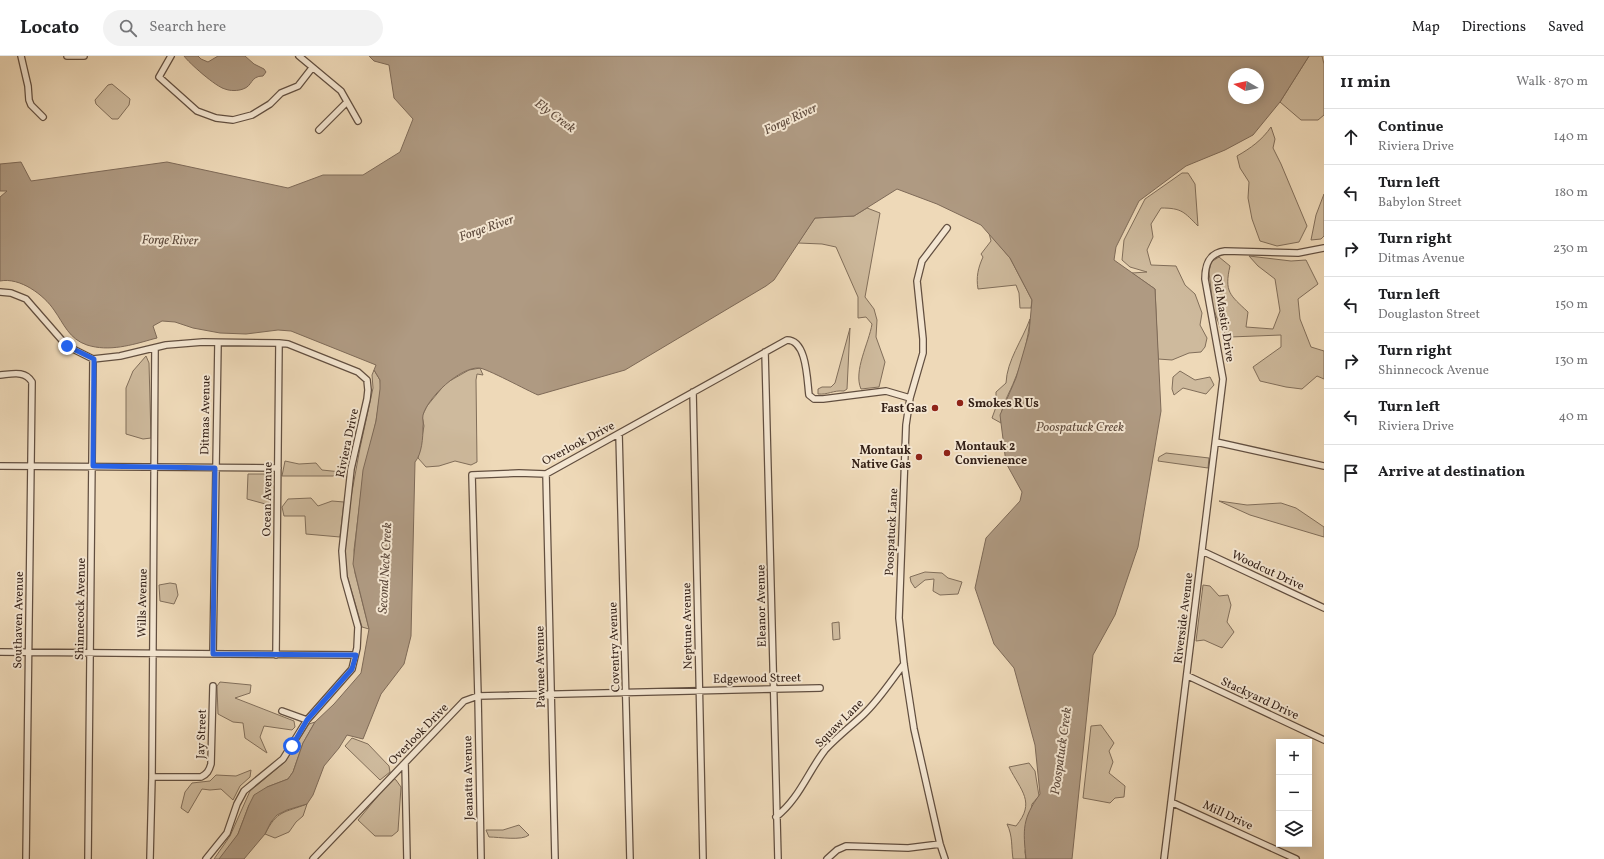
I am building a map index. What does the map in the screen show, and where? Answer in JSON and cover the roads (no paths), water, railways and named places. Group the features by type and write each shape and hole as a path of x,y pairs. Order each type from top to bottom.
{"street":[{"path":"21,56 28,86 29,100 31,105 43,117"},
{"path":"67,56 84,56"},
{"path":"171,56 159,77 197,111 216,118 233,120 252,116 270,104 281,93 298,86 312,68"},
{"path":"299,56 341,91 358,121"},
{"path":"319,130 347,102"},
{"name":"Poospatuck Lane","path":"945,859 940,844 914,729 904,664 899,618 899,575 905,429 910,398 923,353 917,281 922,261 947,228"},
{"name":"Old Mastic Drive","path":"1223,379 1205,279 1205,270 1209,259 1218,252 1225,251 1298,253 1324,248"},
{"path":"0,292 11,293 26,299 67,346 94,359"},
{"name":"Overlook Drive","path":"314,859 464,701 478,696 472,475 495,473 546,474 787,340 793,340 797,343 803,353 809,395 814,399 886,391 910,398"},
{"name":"Riviera Drive","path":"94,359 120,356 166,345 203,342 279,343 288,344 358,372 367,380 367,399 352,469 342,551 344,577 358,627 356,655 352,669 307,720 283,759 244,791 237,804 226,833 206,859"},
{"name":"Ditmas Avenue","path":"213,654 218,343"},
{"name":"Ocean Avenue","path":"276,654 279,343"},
{"name":"Wills Avenue","path":"150,859 155,348"},
{"name":"Eleanor Avenue","path":"765,352 778,859"},
{"name":"Shinnecock Avenue","path":"88,859 94,359"},
{"name":"Southaven Avenue","path":"0,374 21,373 28,377 32,382 26,859"},
{"name":"Riverside Avenue","path":"1164,859 1188,676 1223,379"},
{"name":"Neptune Avenue","path":"693,392 703,859"},
{"name":"Coventry Avenue","path":"618,434 630,859"},
{"path":"1216,442 1324,466"},
{"path":"0,466 278,468"},
{"name":"Pawnee Avenue","path":"546,474 555,859"},
{"name":"Woodcut Drive","path":"1202,552 1324,608"},
{"path":"0,652 356,655"},
{"name":"Squaw Lane","path":"776,817 791,804 818,760 833,741 864,714 904,664"},
{"name":"Stackyard Drive","path":"1188,676 1324,740"},
{"name":"Jay Street","path":"152,777 200,777 206,775 210,770 213,686"},
{"name":"Edgewood Street","path":"478,696 551,696 699,690 820,688"},
{"name":"Jeanatta Avenue","path":"478,696 481,859"},
{"path":"282,711 307,720"},
{"path":"405,763 407,859"},
{"name":"Mill Drive","path":"1172,802 1296,859"},
{"path":"827,859 837,850 846,846 908,848 940,844"}],"water":[{"path":"184,56 198,56 208,62 218,56 245,56 266,72 263,76 259,76 254,79 246,88 229,90 209,80"},
{"path":"369,56 1309,56 1280,102 1253,135 1225,150 1186,166 1139,201 1116,247 1114,260 1155,289 1161,411 1138,547 1115,615 1093,655 1072,859 1026,859 1024,840 1025,825 1030,810 1040,794 1035,745 1014,668 994,644 975,588 986,538 1020,501 1022,492 1006,463 1000,415 1016,378 1029,333 1032,300 1010,258 981,225 937,204 897,189 854,216 815,218 774,280 625,370 538,395 479,368 463,372 446,384 431,400 423,415 422,445 415,462 411,636 404,664 381,694 363,739 347,735 339,748 324,766 313,795 307,804 287,810 277,815 271,822 265,834 244,859 219,859 238,834 254,795 267,787 288,779 293,772 303,743 315,722 334,704 361,673 369,629 353,564 363,470 376,421 380,389 380,380 374,370 376,365 291,331 278,330 246,334 220,333 193,328 175,322 162,321 153,326 157,338 112,348 95,347 81,342 71,335 50,304 38,293 23,284 8,280 0,281 0,197 7,191 0,191 0,164 21,162 31,181 167,162 288,188 323,175 363,175 400,152 413,119 394,98 389,65 374,61"}],"place":[{"name":"Smokes R Us","path":"960,403"},
{"name":"Fast Gas","path":"935,408"},
{"name":"Montauk 2 Convienence","path":"947,453"},
{"name":"Montauk Native Gas","path":"919,457"}],"water label":[{"name":"Ely Creek","path":"556,115"},
{"name":"Forge River","path":"790,118"},
{"name":"Forge River","path":"486,227"},
{"name":"Forge River","path":"170,239"},
{"name":"Poospatuck Creek","path":"1080,426"},
{"name":"Second Neck Creek","path":"384,568"},
{"name":"Poospatuck Creek","path":"1060,751"}]}
